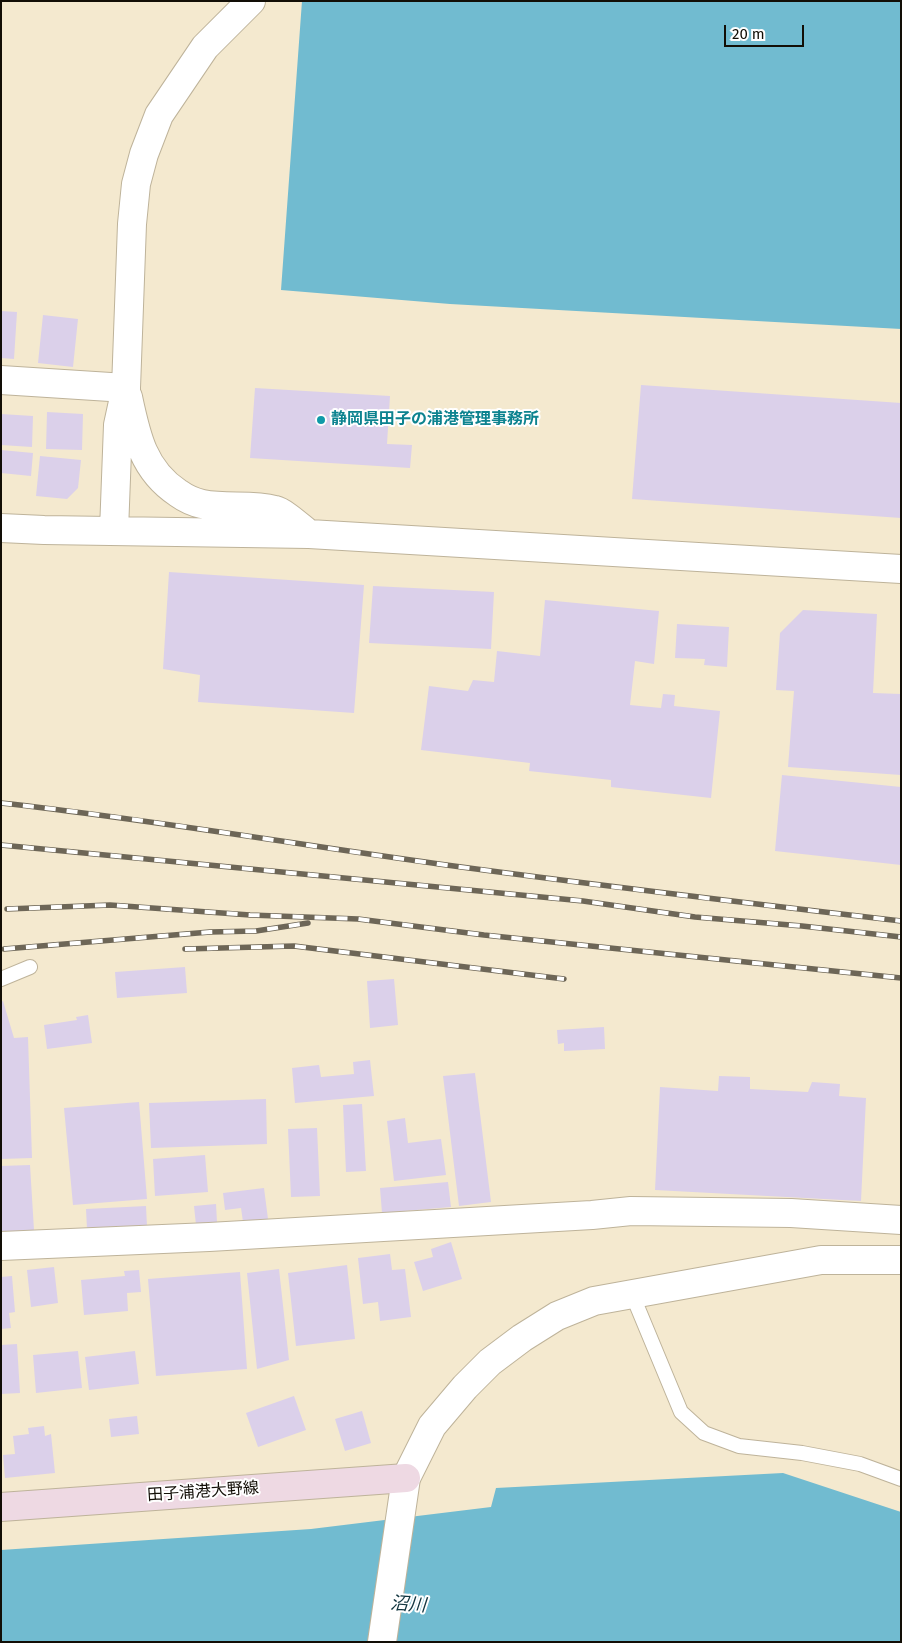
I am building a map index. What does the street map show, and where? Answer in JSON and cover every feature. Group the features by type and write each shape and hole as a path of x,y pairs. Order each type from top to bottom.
{"main road":[{"name":"田子浦港大野線","path":"1,1507 406,1478"}],"street":[{"path":"114,531 118,425 126,388 132,224 136,184 144,154 159,115 205,47 251,1"},
{"path":"1,380 126,388"},
{"path":"126,388 135,428 151,468 173,490 187,499 202,504 277,510 309,534"},
{"path":"1,528 309,534 901,569"},
{"path":"1,1246 210,1237 582,1216 631,1211 791,1213 901,1220"},
{"path":"382,1642 406,1478 432,1426 465,1387 490,1362 522,1338 558,1316 594,1301 821,1260 901,1260"}],"lane":[{"path":"1,979 30,967"},
{"path":"632,1294 681,1412 704,1433 739,1446 802,1453 860,1464 901,1479"}],"water":[{"path":"302,1 901,1 901,329 450,304 281,290"},
{"name":"沼川","path":"783,1473 901,1512 901,1642 1,1642 1,1550 311,1529 491,1507 496,1488"}],"building":[{"path":"1,311 17,312 14,359 1,358"},
{"path":"43,315 78,319 73,367 38,363"},
{"path":"641,385 901,403 901,518 632,499"},
{"name":"静岡県田子の浦港管理事務所","path":"255,388 390,396 387,444 412,445 410,468 250,458"},
{"path":"47,412 83,414 82,450 46,449"},
{"path":"1,414 33,416 32,447 1,445"},
{"path":"1,450 33,453 31,476 1,473"},
{"path":"40,456 81,460 78,488 67,499 36,496"},
{"path":"169,572 364,585 354,713 198,702 200,675 163,669"},
{"path":"373,586 494,592 491,649 369,643"},
{"path":"545,600 659,611 654,664 635,661 630,705 661,708 663,694 675,695 674,706 720,711 711,798 611,787 611,780 529,771 530,763 421,750 429,686 468,691 473,680 494,682 497,651 540,656"},
{"path":"803,610 877,614 873,693 901,694 901,775 788,767 794,691 776,690 780,633"},
{"path":"677,624 729,627 727,667 704,665 705,659 675,658"},
{"path":"782,775 901,787 901,865 775,851"},
{"path":"185,967 187,993 117,998 115,972"},
{"path":"394,979 398,1025 370,1028 367,981"},
{"path":"3,1001 14,1038 28,1037 32,1158 1,1159 1,1002"},
{"path":"88,1015 92,1043 47,1049 44,1025 77,1020 76,1017"},
{"path":"604,1027 605,1049 564,1051 564,1043 558,1044 557,1030"},
{"path":"370,1060 374,1096 295,1103 292,1068 319,1065 321,1077 354,1074 353,1062"},
{"path":"475,1073 491,1202 459,1206 443,1076"},
{"path":"719,1076 750,1077 750,1089 808,1092 812,1082 840,1084 839,1096 866,1098 861,1201 655,1190 660,1087 718,1091"},
{"path":"266,1099 267,1144 151,1148 149,1103"},
{"path":"139,1102 147,1199 73,1205 64,1108"},
{"path":"362,1104 366,1171 346,1172 343,1105"},
{"path":"405,1118 408,1143 441,1139 446,1175 394,1181 387,1121"},
{"path":"317,1128 320,1196 291,1197 288,1129"},
{"path":"205,1155 208,1192 155,1196 153,1159"},
{"path":"30,1165 34,1230 1,1232 1,1166"},
{"path":"448,1182 451,1207 382,1213 380,1188"},
{"path":"264,1188 268,1219 243,1222 241,1208 225,1210 223,1193"},
{"path":"216,1204 217,1222 196,1225 194,1206"},
{"path":"146,1206 147,1226 87,1229 86,1209"},
{"path":"451,1242 462,1279 423,1291 414,1262 433,1257 431,1249"},
{"path":"390,1254 392,1270 405,1269 411,1317 380,1321 378,1302 363,1304 358,1258"},
{"path":"347,1265 355,1339 296,1346 288,1273"},
{"path":"54,1267 58,1303 31,1307 27,1270"},
{"path":"279,1269 289,1360 257,1369 247,1273"},
{"path":"139,1270 141,1292 127,1293 128,1311 84,1315 81,1280 125,1276 124,1271"},
{"path":"240,1272 247,1369 156,1376 148,1279"},
{"path":"12,1276 15,1312 9,1313 11,1328 1,1329 1,1277"},
{"path":"17,1344 20,1393 1,1394 1,1345"},
{"path":"78,1351 82,1388 36,1393 33,1355"},
{"path":"135,1351 139,1384 89,1390 85,1357"},
{"path":"294,1396 306,1430 258,1447 246,1413"},
{"path":"362,1411 371,1443 345,1451 335,1419"},
{"path":"137,1416 139,1434 111,1437 109,1419"},
{"path":"44,1426 45,1436 51,1434 55,1473 5,1478 3,1455 15,1454 13,1436 29,1434 28,1428"}],"railway":[{"path":"1,803 166,824 497,872 901,921"},
{"path":"1,845 583,901 695,917 901,937"},
{"path":"7,909 110,905 250,915 358,919 484,935 901,978"},
{"path":"4,949 210,932 256,931 308,923"},
{"path":"185,949 294,946 564,979"}],"place":[{"name":"静岡県田子の浦港管理事務所","path":"321,420"}]}
